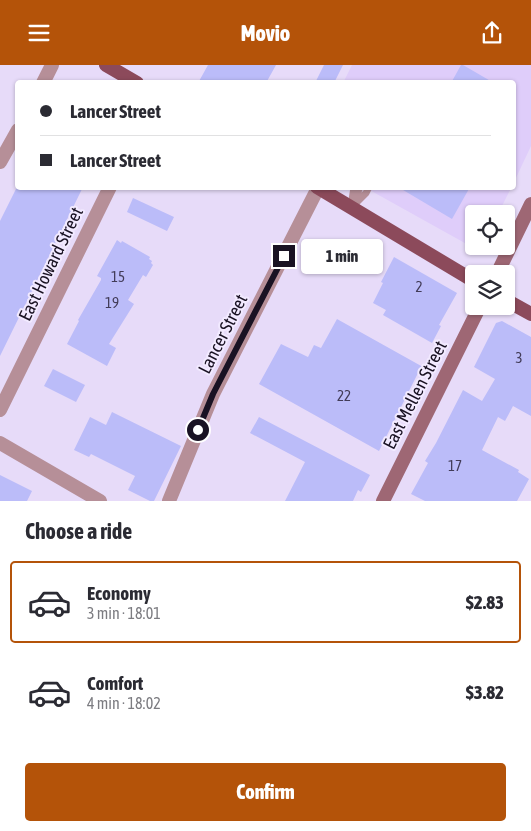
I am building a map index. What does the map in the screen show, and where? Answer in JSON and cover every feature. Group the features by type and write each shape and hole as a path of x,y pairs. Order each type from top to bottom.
{"main road":[{"path":"106,65 132,80"},
{"path":"323,190 465,276"},
{"path":"501,265 531,204"},
{"path":"515,305 531,314"},
{"name":"East Mellen Street","path":"382,501 475,315"}],"street":[{"path":"44,80 52,65"},
{"path":"0,162 15,135"},
{"name":"East Howard Street","path":"0,410 109,190"},
{"name":"Lancer Street","path":"169,501 213,394 320,190"},
{"path":"0,443 100,501"}],"lane":[{"path":"351,208 354,190"},
{"path":"351,208 359,190"},
{"path":"351,208 368,190"}],"shaded area":[{"path":"352,65 531,65 531,146 516,178 516,80 344,80"},
{"path":"370,190 510,190 502,205 465,205 465,243"}],"building":[{"path":"208,65 276,65 268,80 200,80"},
{"path":"324,65 343,65 336,80 316,80"},
{"path":"461,65 463,65 489,80 453,80"},
{"path":"16,190 82,190 0,356 0,221"},
{"path":"403,190 468,190 452,219"},
{"path":"133,198 174,217 167,231 127,212"},
{"path":"117,240 150,257 149,259 153,265 146,277 143,275 128,300 134,304 109,344 116,348 107,366 67,344 78,320 101,280 97,276"},
{"path":"394,257 457,293 439,325 441,326 432,343 383,315 386,310 373,303"},
{"path":"337,319 423,367 419,371 379,451 259,384 281,344 308,357 314,345 321,348"},
{"path":"502,321 531,337 531,416 513,406 505,421 498,417 482,450 519,470 518,472 529,479 517,501 425,501 411,494 428,463 425,461 463,390 482,401 495,379 474,367 496,323"},
{"path":"53,369 85,385 76,402 44,386"},
{"path":"112,412 181,446 154,501 150,501 128,490 135,476 91,454 89,457 74,450 90,417 106,425"},
{"path":"259,417 370,475 361,492 358,490 353,501 285,501 305,462 250,433"},
{"path":"0,475 32,491 27,501 0,501"}],"route":[{"path":"198,430 213,394 284,256"}]}
